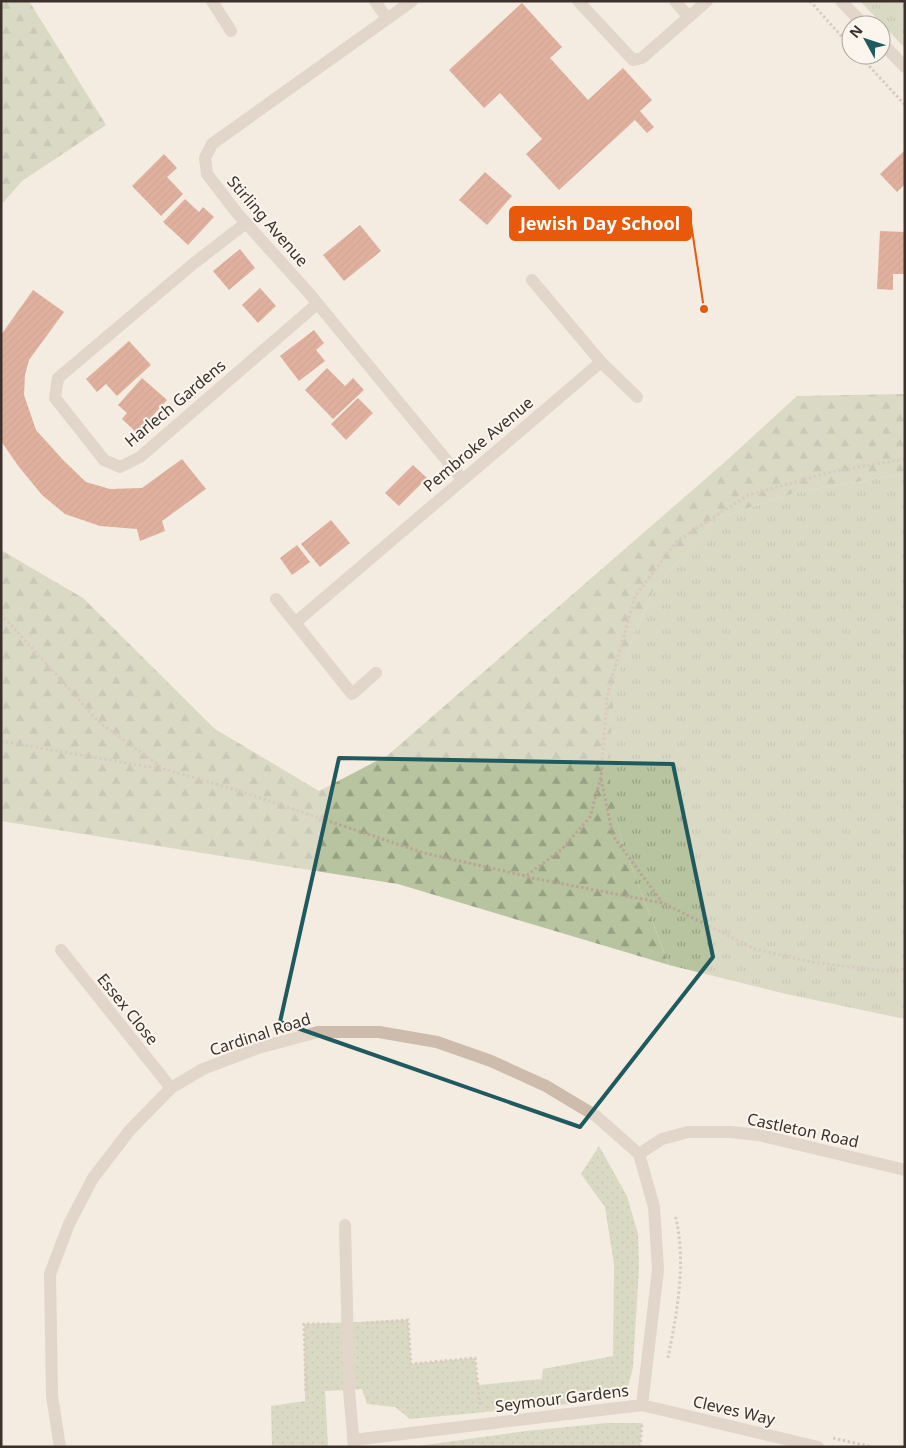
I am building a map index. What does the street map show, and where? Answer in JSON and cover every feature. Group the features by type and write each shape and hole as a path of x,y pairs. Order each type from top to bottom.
{"street":[{"path":"212,1 231,31"},
{"path":"376,1 387,19"},
{"name":"Stirling Avenue","path":"412,1 212,144 204,158 207,174 246,223 317,304 462,479"},
{"path":"578,1 633,60 642,58 707,1"},
{"path":"675,1 690,17"},
{"path":"841,1 854,15"},
{"path":"891,52 905,67"},
{"name":"Harlech Gardens","path":"246,223 193,264 58,378 55,398 104,460 120,466 140,456 317,304"},
{"path":"532,280 601,362 637,397"},
{"name":"Pembroke Avenue","path":"296,622 601,362"},
{"path":"276,599 352,694 376,673"},
{"name":"Essex Close","path":"61,950 171,1088"},
{"name":"Cardinal Road","path":"60,1447 52,1396 50,1274 69,1224 93,1178 130,1130 171,1088 203,1070 258,1048 318,1032 379,1032 437,1042 491,1061 538,1083 596,1116 638,1154"},
{"name":"Castleton Road","path":"638,1154 662,1139 688,1132 732,1132 759,1135 905,1170"},
{"name":"Seymour Gardens","path":"353,1443 642,1405 658,1270 654,1207 638,1154"},
{"path":"344,1225 353,1443"},
{"name":"Cleves Way","path":"642,1405 822,1441"}],"path":[{"path":"810,1 841,36"},
{"path":"868,65 905,105"},
{"path":"526,876 562,849 590,816 601,777 607,696 635,596 677,540 748,495 831,472 905,459"},
{"path":"1,614 100,723 164,769"},
{"path":"1,741 164,769 254,796 424,852 526,876 663,903 755,949 811,962 892,972 905,970"},
{"path":"601,777 613,836 663,903"},
{"path":"668,1360 680,1278 678,1226 674,1209"},
{"path":"306,1391 304,1324 348,1324 408,1320 411,1364 475,1358 481,1412"},
{"path":"640,1447 642,1423"},
{"path":"822,1441 872,1447"}],"highlighted area":[{"path":"339,758 673,764 713,957 580,1127 280,1022"}],"green space":[{"path":"1,1 29,1 106,125 22,181 1,205"},
{"path":"860,1 905,1 905,48 891,33 891,15 873,15"},
{"path":"905,394 905,474 802,491 714,519 653,591 615,681 609,773 622,842 669,965 398,884 1,821 1,550 83,598 215,729 319,791 388,755 726,461 797,396"},
{"path":"905,474 905,1019 786,994 669,965 622,842 608,773 615,681 653,591 714,519 802,491"},
{"path":"599,1146 627,1196 638,1234 639,1267 633,1367 628,1387 619,1395 571,1404 410,1419 395,1407 367,1404 362,1389 325,1391 328,1447 272,1447 271,1406 305,1401 304,1324 408,1320 411,1364 475,1358 478,1385 542,1379 543,1369 613,1356 614,1264 605,1207 581,1174"},
{"path":"607,1423 642,1423 640,1447 411,1447 526,1431"}],"building":[{"path":"522,3 562,47 550,58 588,100 623,68 652,100 640,111 654,127 647,133 635,120 559,190 526,154 542,139 500,93 484,108 449,70"},
{"path":"905,150 905,184 897,192 880,174"},
{"path":"164,154 177,168 167,177 183,194 161,216 132,186"},
{"path":"485,172 512,196 487,225 459,200"},
{"path":"185,199 199,212 203,207 214,217 188,245 163,222"},
{"path":"360,225 381,251 344,281 323,255"},
{"path":"880,231 905,232 905,274 893,274 893,290 877,289"},
{"path":"240,249 255,268 229,290 213,271"},
{"path":"260,288 276,306 258,323 242,305"},
{"path":"33,290 64,312 29,360 25,375 24,395 36,430 86,482 110,489 142,488 182,459 206,489 162,521 165,531 140,541 137,529 100,526 65,514 42,495 1,441 1,335"},
{"path":"314,330 324,343 316,350 325,361 299,381 280,356"},
{"path":"129,341 151,365 117,396 106,384 97,392 86,379"},
{"path":"327,368 345,386 353,378 364,390 333,419 305,390"},
{"path":"142,378 167,400 137,433 122,419 127,413 118,405"},
{"path":"358,398 373,413 346,440 331,424"},
{"path":"413,465 427,478 399,506 385,493"},
{"path":"331,520 350,543 320,567 301,544"},
{"path":"297,545 310,562 292,575 280,558"}],"place":[{"name":"Jewish Day School","path":"704,309"}]}
